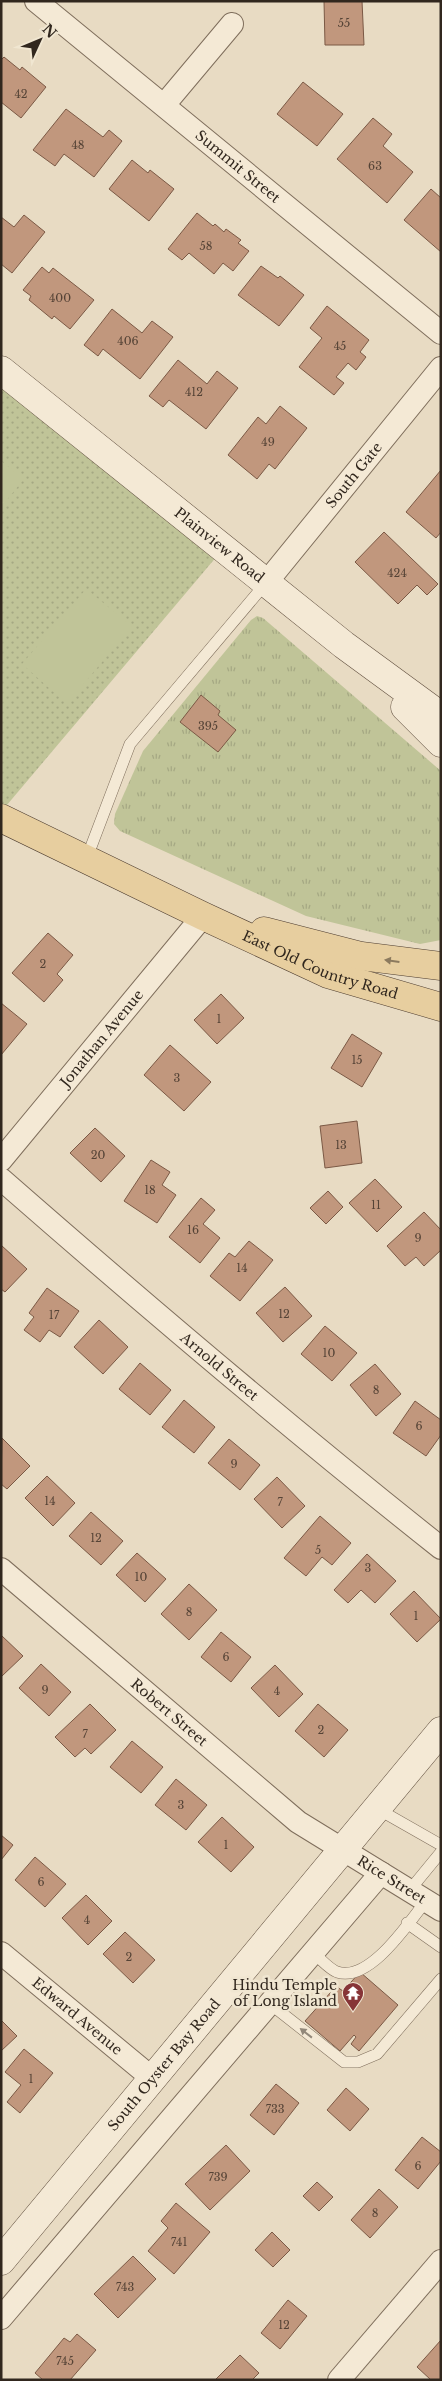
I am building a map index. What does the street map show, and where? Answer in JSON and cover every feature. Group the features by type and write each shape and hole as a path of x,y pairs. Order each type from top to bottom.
{"main road":[{"name":"Plainview Road","path":"1,370 344,645 441,716"},
{"path":"344,645 441,743"},
{"name":"East Old Country Road","path":"1,818 328,974 441,1007"},
{"name":"East Old Country Road","path":"203,916 361,956 436,964"},
{"name":"South Oyster Bay Road","path":"1,2261 376,1808 433,1745"}],"street":[{"name":"Summit Street","path":"36,1 441,332"},
{"path":"164,105 232,24"},
{"name":"South Gate","path":"266,583 441,368"},
{"name":"Jonathan Avenue","path":"1,1160 203,916"},
{"name":"Arnold Street","path":"1,1179 143,1304 332,1461 441,1548"},
{"name":"Robert Street","path":"1,1570 298,1822 342,1849"},
{"name":"Rice Street","path":"342,1849 425,1900"},
{"path":"1,2318 381,1873"},
{"name":"Edward Avenue","path":"1,1953 152,2078"},
{"path":"339,2380 441,2261"}],"lane":[{"path":"86,860 130,744 266,583"},
{"path":"376,1808 441,1845"},
{"path":"312,1953 337,1972 361,1969 383,1954 425,1900 441,1852"},
{"path":"407,1923 441,1947"},
{"path":"269,2003 344,2062 358,2062 377,2054 441,1979"}],"green space":[{"path":"1,370 223,549 1,812"},
{"path":"1,461 24,479 1,507"},
{"path":"86,589 132,626 67,704 22,664"},
{"path":"257,616 263,618 441,771 441,940 420,944 306,916 120,831 114,824 115,814 143,751 251,620"}],"building":[{"path":"324,1 362,1 364,45 325,45"},
{"path":"4,57 20,70 22,67 46,87 21,118 1,102 1,60"},
{"path":"303,82 343,114 317,146 277,114"},
{"path":"66,109 103,137 109,130 122,141 94,177 64,154 55,166 33,150"},
{"path":"373,118 392,134 383,146 413,172 387,203 337,159"},
{"path":"132,160 148,173 150,170 174,189 149,221 109,189"},
{"path":"431,189 441,198 441,252 404,220"},
{"path":"197,213 213,226 215,224 224,232 226,229 241,240 238,243 249,251 233,271 223,263 214,274 189,253 182,260 168,249"},
{"path":"24,215 45,232 12,273 1,264 1,217 14,227"},
{"path":"261,266 278,278 280,276 304,295 279,326 238,295"},
{"path":"42,267 49,273 53,268 94,300 70,329 54,316 52,319 29,300 31,296 23,290"},
{"path":"327,306 369,340 360,352 366,357 356,370 348,363 336,377 344,383 334,395 299,367 322,338 310,328"},
{"path":"112,309 142,333 152,321 173,337 140,379 103,349 98,356 84,345"},
{"path":"178,360 207,384 217,371 238,388 206,429 169,400 163,407 149,396"},
{"path":"280,406 307,428 275,469 269,464 257,479 228,455 258,417 266,424"},
{"path":"441,470 441,532 436,538 406,512"},
{"path":"384,532 438,584 427,595 417,585 398,604 355,562"},
{"path":"201,695 220,711 218,715 236,730 218,752 180,722"},
{"path":"48,933 73,955 57,974 63,980 44,1002 12,973"},
{"path":"221,994 244,1018 217,1044 194,1020"},
{"path":"1,1003 27,1024 1,1055"},
{"path":"352,1034 382,1053 362,1087 331,1068"},
{"path":"170,1045 211,1082 184,1111 144,1075"},
{"path":"357,1121 362,1163 325,1168 320,1126"},
{"path":"95,1128 125,1156 101,1182 70,1153"},
{"path":"151,1160 170,1172 162,1185 176,1195 157,1223 124,1201"},
{"path":"375,1179 402,1207 377,1232 349,1203"},
{"path":"328,1191 343,1207 326,1224 310,1208"},
{"path":"201,1198 215,1210 203,1224 220,1238 200,1263 169,1237"},
{"path":"424,1212 441,1230 441,1250 424,1266 416,1257 405,1266 387,1246"},
{"path":"249,1241 273,1260 240,1301 210,1276 229,1253 235,1257"},
{"path":"1,1245 27,1269 5,1292 1,1289"},
{"path":"285,1287 312,1316 283,1342 256,1313"},
{"path":"47,1288 79,1311 60,1337 49,1330 40,1342 24,1330 34,1317 29,1313"},
{"path":"99,1320 128,1347 103,1374 74,1347"},
{"path":"325,1326 357,1353 332,1381 301,1354"},
{"path":"140,1363 171,1390 150,1415 119,1389"},
{"path":"375,1364 401,1394 376,1416 350,1385"},
{"path":"184,1400 215,1427 194,1453 162,1427"},
{"path":"415,1401 441,1420 441,1435 426,1456 393,1433"},
{"path":"2,1438 30,1466 7,1489 1,1484"},
{"path":"229,1439 260,1465 240,1490 208,1463"},
{"path":"47,1476 75,1503 53,1526 25,1498"},
{"path":"277,1477 305,1506 282,1528 254,1499"},
{"path":"91,1512 123,1541 101,1565 69,1536"},
{"path":"320,1516 351,1543 332,1565 322,1557 306,1576 284,1558"},
{"path":"137,1553 166,1579 145,1602 116,1575"},
{"path":"367,1554 396,1581 375,1603 361,1590 348,1603 334,1590"},
{"path":"189,1584 217,1610 189,1640 161,1614"},
{"path":"414,1591 441,1619 417,1642 390,1614"},
{"path":"221,1632 251,1657 231,1682 201,1657"},
{"path":"1,1635 23,1656 2,1676 1,1675"},
{"path":"41,1664 71,1692 49,1716 19,1688"},
{"path":"275,1665 303,1694 279,1717 251,1688"},
{"path":"90,1704 116,1730 91,1754 85,1748 75,1757 55,1737"},
{"path":"318,1704 348,1730 324,1757 295,1731"},
{"path":"132,1741 163,1767 141,1793 110,1767"},
{"path":"176,1779 207,1805 186,1830 155,1805"},
{"path":"222,1817 254,1847 231,1872 198,1842"},
{"path":"1,1835 13,1845 1,1860"},
{"path":"35,1857 66,1884 45,1907 15,1880"},
{"path":"86,1895 112,1921 88,1945 62,1918"},
{"path":"125,1932 155,1960 133,1983 103,1954"},
{"name":"Hindu Temple of Long Island","path":"360,1972 398,2005 359,2051 351,2044 356,2037 354,2035 340,2051 305,2021 331,1992 337,1987 343,1991"},
{"path":"1,2020 17,2036 1,2051"},
{"path":"24,2049 53,2073 20,2113 7,2102 21,2085 5,2072"},
{"path":"276,2084 299,2103 274,2135 250,2115"},
{"path":"346,2088 369,2109 350,2131 327,2110"},
{"path":"422,2137 441,2152 441,2161 418,2189 395,2170"},
{"path":"226,2145 250,2171 210,2210 185,2184"},
{"path":"317,2182 333,2197 319,2211 303,2196"},
{"path":"379,2189 398,2207 370,2238 351,2220"},
{"path":"176,2203 210,2232 174,2274 148,2251 168,2228 161,2221"},
{"path":"272,2232 290,2250 273,2267 255,2250"},
{"path":"133,2256 156,2279 118,2318 94,2294"},
{"path":"288,2300 307,2316 280,2349 261,2333"},
{"path":"77,2334 96,2350 70,2380 43,2380 35,2373 64,2338 70,2342"},
{"path":"441,2340 441,2380 431,2380 417,2367"},
{"path":"240,2355 259,2373 252,2380 215,2380"}],"place":[{"name":"Hindu Temple of Long Island","path":"353,2012"}]}
